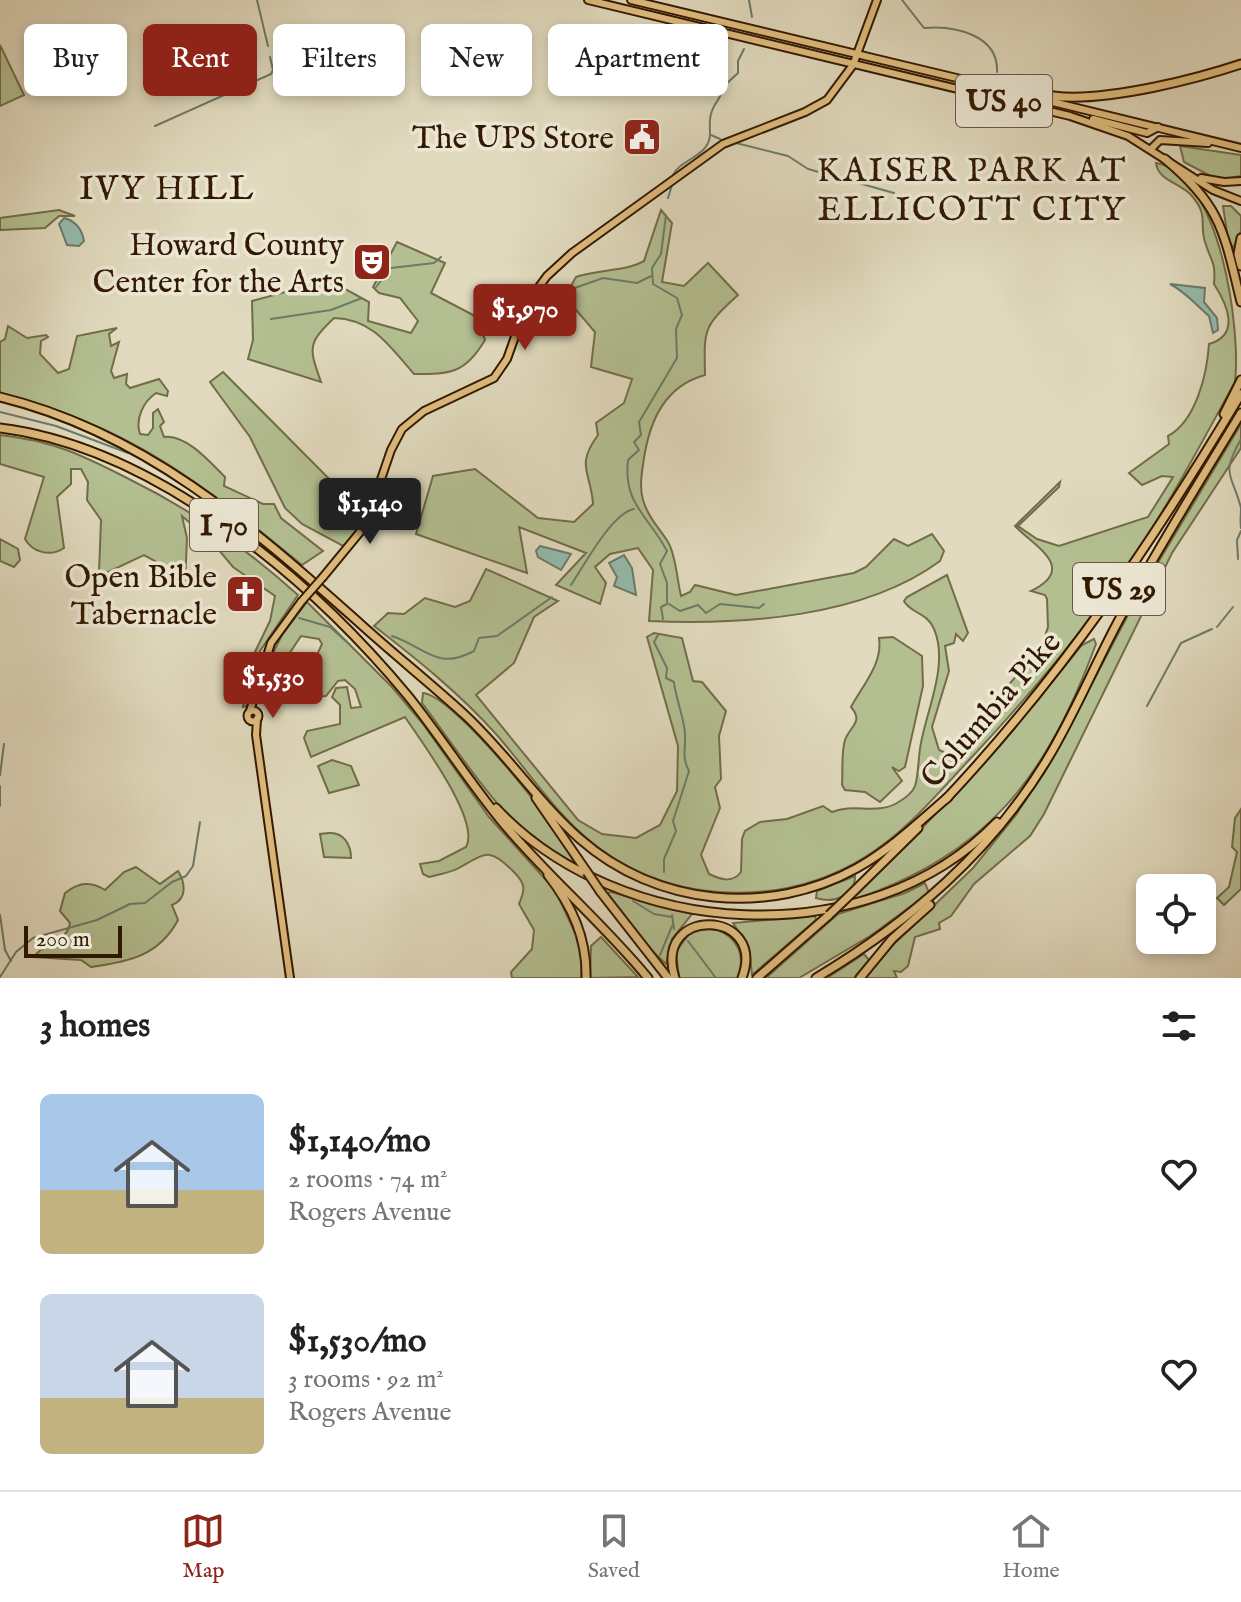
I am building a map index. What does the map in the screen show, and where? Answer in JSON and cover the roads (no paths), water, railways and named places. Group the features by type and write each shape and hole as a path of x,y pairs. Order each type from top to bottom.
{"highway":[{"path":"986,85 1051,96 1087,97 1194,78 1241,64"},
{"path":"1165,159 1200,189 1213,207 1222,227 1241,302"},
{"path":"1241,238 1241,266"},
{"path":"1189,481 1241,380"},
{"name":"Columbia Pike","path":"757,978 829,915 948,797 1077,646 1134,568 1241,394"},
{"name":"I 70","path":"0,397 96,430 159,462 199,488 276,550 455,706 512,764 600,891 668,978"},
{"name":"Columbia Pike","path":"816,978 875,942 942,888 982,846 1024,794 1036,777 1127,605 1241,413"},
{"name":"I 70","path":"0,428 52,438 148,476 210,514 279,569 364,647 494,812 529,852 583,904 648,978"},
{"path":"455,759 509,821 569,867 644,897 731,913 820,910 865,901 901,888 964,852 1024,794"},
{"path":"512,764 572,832 608,860 662,886 722,898 792,893 844,875 878,855 948,797"},
{"path":"860,978 892,939 973,863 1007,822 1036,777"},
{"path":"529,852 574,914 585,955 586,978"},
{"path":"675,978 672,959 676,944 686,931 706,924 722,926 739,939 746,958 742,978"}],"main road":[{"name":"US 40","path":"588,0 1070,116 1117,131 1241,201"},
{"name":"US 40","path":"631,0 1238,147"},
{"path":"290,978 254,716 255,699 271,643 301,602 357,539 370,516 391,450 402,429 424,411 494,378 507,359 527,303 547,276 583,246 723,144 820,105 839,87 853,65 877,0"},
{"path":"985,96 1001,104 1005,116 1018,104"},
{"path":"1070,116 1147,133 1158,127"},
{"path":"1151,149 1158,141 1166,140 1238,147"},
{"path":"1190,174 1210,181 1241,181"}],"water":[{"path":"64,218 80,230 84,241 79,246 67,245 59,224"},
{"path":"1170,284 1205,288 1204,302 1217,318 1218,330 1213,333 1209,316"},
{"path":"540,546 571,554 561,570 538,557 536,551"},
{"path":"624,555 632,568 636,595 614,586 617,577 609,563"}],"waterway":[{"path":"257,0 268,46"},
{"path":"749,0 752,17"},
{"path":"902,0 924,28 948,28 983,41 996,59 997,72"},
{"path":"673,175 707,146 712,110 724,86 738,73 738,61 744,49"},
{"path":"155,126 271,74 270,57"},
{"path":"711,135 720,139"},
{"path":"736,143 788,156 808,169 894,193"},
{"path":"668,198 672,185"},
{"path":"663,619 661,607 667,604 667,583 660,564 667,551 633,499 627,475 628,460 639,450 634,442 641,435 639,422 677,358 676,329 682,315 677,298 653,284 652,268 661,254 666,215"},
{"path":"376,287 391,268 434,263 441,257"},
{"path":"572,289 603,278 637,283 651,276"},
{"path":"271,319 331,310 362,298"},
{"path":"0,412 56,426 128,453"},
{"path":"1241,439 1229,468 1241,508 1241,528"},
{"path":"571,585 608,529 634,509"},
{"path":"1238,559 1237,540 1241,531"},
{"path":"392,636 432,656 461,657 474,651 479,638 497,636 552,597"},
{"path":"669,604 680,611 698,605 706,613 720,604 759,608 764,604"},
{"path":"1217,627 1233,607"},
{"path":"299,618 330,627 349,644"},
{"path":"1147,706 1181,643 1212,629"},
{"path":"658,635 654,642 667,668 666,678 674,682 684,726 685,760 689,771 673,821 676,831 664,859 664,872"},
{"path":"0,775 4,744"},
{"path":"0,786 0,806"},
{"path":"0,977 16,952 33,938 97,920 130,904 145,903 172,882 186,876 193,866 200,822"},
{"path":"633,901 654,914 672,917"},
{"path":"0,915 5,950 11,961"},
{"path":"672,915 674,929"},
{"path":"660,955 672,926"},
{"path":"688,941 716,978"}],"place":[{"name":"The UPS Store","path":"642,137"},
{"name":"Howard County Center for the Arts","path":"372,262"},
{"name":"Open Bible Tabernacle","path":"245,594"}],"district":[{"name":"IVY HILL","path":"167,187"},
{"name":"KAISER PARK AT ELLICOTT CITY","path":"972,188"}]}
